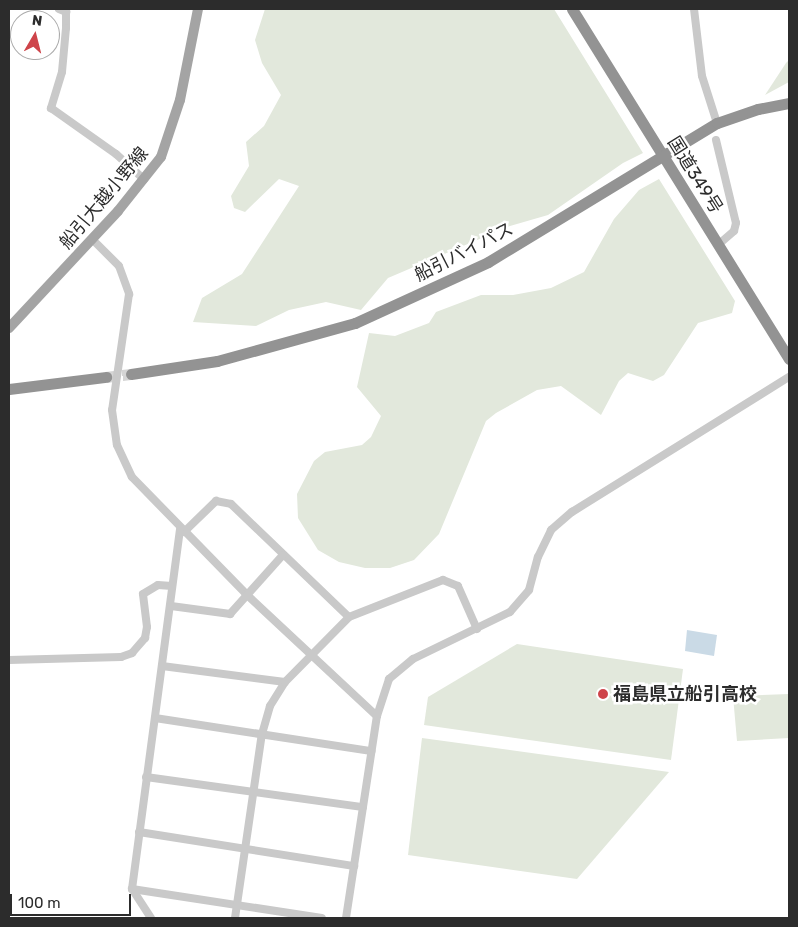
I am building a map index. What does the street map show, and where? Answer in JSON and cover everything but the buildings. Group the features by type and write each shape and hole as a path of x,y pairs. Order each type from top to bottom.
{"highway":[{"name":"国道349号","path":"572,9 789,359"},
{"name":"船引バイパス","path":"131,374 217,361 355,323 488,262 717,123 758,109 789,104"},
{"path":"9,389 106,377"}],"main road":[{"name":"船引大越小野線","path":"9,328 92,239 144,179 161,156 170,138 194,38 198,9"}],"street":[{"path":"59,9 66,12 66,28 62,72 51,108 116,154 144,179"},
{"path":"694,9 702,76 717,123"},
{"path":"716,140 736,222 734,231 718,245"},
{"path":"92,239 119,266 129,294 112,410 117,445 132,477 246,594 377,716"},
{"path":"346,918 377,716 388,679 397,670 426,652 498,620 520,603 529,590 538,558 551,530 572,512 789,377"},
{"path":"151,918 132,889 171,606 172,586 182,530 216,501 231,504 349,617"},
{"path":"171,606 230,614 283,555"},
{"path":"235,918 262,734 270,706 285,682 349,617 443,580 458,586 478,629"},
{"path":"9,660 121,657 132,654 145,638 147,627 143,594 158,585 172,586"},
{"path":"162,666 285,682"},
{"path":"155,718 371,751"},
{"path":"146,777 363,807"},
{"path":"139,832 354,866"},
{"path":"132,889 322,918"}],"shaded area":[{"path":"265,9 554,9 643,153 623,163 548,215 510,226 388,278 361,310 326,302 289,310 256,326 193,322 202,298 242,274 299,186 279,179 245,212 234,208 231,196 249,166 246,142 264,126 281,95 262,63 255,40"},
{"path":"789,60 789,82 765,95 786,63"},
{"path":"659,179 735,301 732,313 698,323 664,375 653,381 628,373 619,381 601,415 561,386 537,390 496,413 486,421 439,534 414,560 390,568 365,568 339,562 318,550 298,518 297,494 314,461 325,452 362,445 371,437 381,416 357,387 369,333 395,336 429,323 436,312 481,295 513,295 551,288 584,272 614,219 639,190"},
{"path":"517,644 683,669 671,760 424,725 428,697"},
{"path":"789,694 789,738 737,741 733,696"},
{"path":"422,738 669,772 577,879 408,855"}],"water":[{"path":"687,630 717,635 714,656 685,651"}],"tunnel":[{"path":"106,377 131,374"}],"place":[{"name":"福島県立船引高校","path":"603,694"}]}
